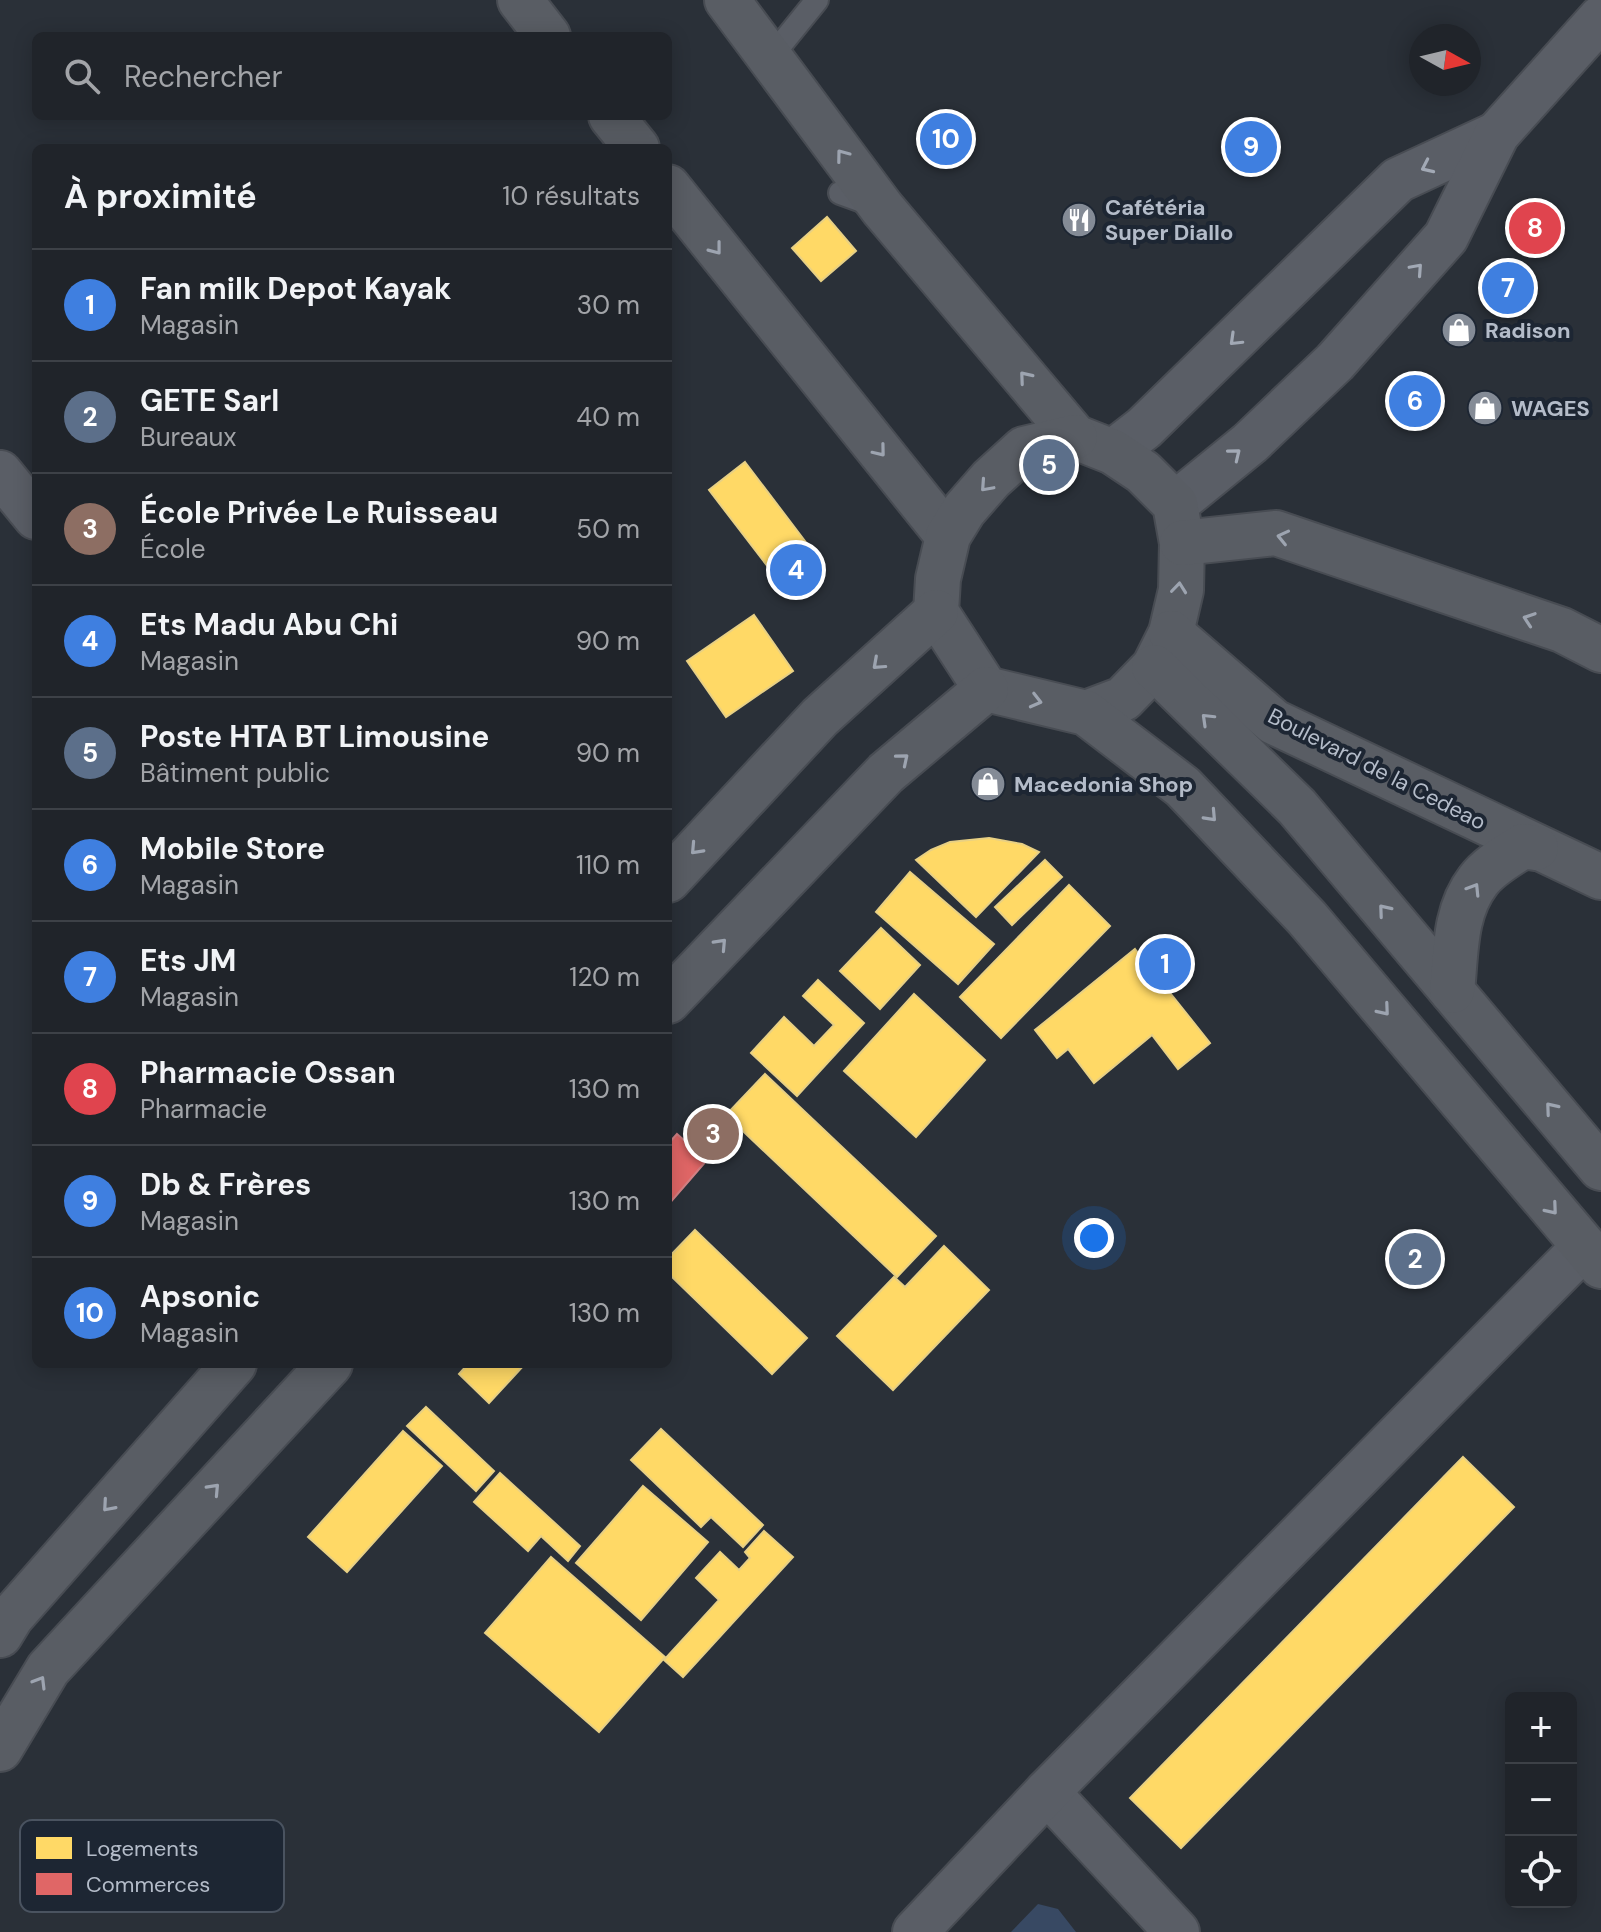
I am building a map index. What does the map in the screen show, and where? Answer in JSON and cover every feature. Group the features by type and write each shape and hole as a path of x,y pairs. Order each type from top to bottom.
{"main road":[{"path":"520,0 545,32"},
{"path":"727,0 882,208 1094,444 1143,472 1178,523 1181,590 1162,650 1123,699 1086,713"},
{"path":"614,120 634,144"},
{"path":"672,192 948,536"},
{"path":"1094,444 1024,449 991,479 964,510 948,536 938,579 936,612 986,689 1086,713 1183,787 1297,907 1592,1256"},
{"path":"1178,523 1276,533 1562,630 1601,650"},
{"path":"672,876 820,717 936,612"},
{"path":"1162,650 1601,1168"},
{"name":"Boulevard de la Cedeao","path":"1162,650 1274,722 1601,877"},
{"path":"672,997 886,773 986,689"},
{"path":"1452,991 1459,925 1465,903 1478,880 1523,846 1536,848"},
{"path":"4,1617 230,1368"},
{"path":"0,1749 48,1669 326,1368"}],"street":[{"path":"1178,523 1250,443 1335,362 1446,237 1497,134 1601,18"},
{"path":"1094,444 1144,428 1398,180 1497,134"},
{"path":"0,473 32,512"},
{"path":"915,1932 1047,1792 1592,1256"},
{"path":"1047,1792 1177,1932"}],"lane":[{"path":"770,58 817,0"},
{"path":"840,193 882,208"}],"water":[{"path":"1038,1904 1058,1909 1076,1932 1011,1932"}],"building: Logements":[{"path":"827,217 856,251 821,281 792,248"},
{"path":"745,462 811,549 775,576 709,490"},
{"path":"754,615 793,671 726,717 687,661"},
{"path":"989,838 1022,844 1039,852 976,917 916,860 950,842"},
{"path":"1045,860 1062,877 1012,925 995,907"},
{"path":"910,872 994,944 958,984 876,912"},
{"path":"1069,885 1110,926 1001,1038 960,997"},
{"path":"881,928 920,965 880,1009 840,971"},
{"path":"1135,949 1210,1043 1178,1069 1152,1035 1094,1083 1068,1049 1057,1058 1035,1030"},
{"path":"818,980 864,1023 797,1096 751,1053 784,1017 814,1046 834,1025 803,996"},
{"path":"914,994 985,1060 916,1137 844,1071"},
{"path":"765,1074 936,1236 897,1277 726,1115"},
{"path":"695,1230 807,1338 772,1374 672,1277 672,1254"},
{"path":"944,1246 989,1290 893,1390 837,1336 894,1277 905,1287"},
{"path":"464,1368 521,1368 489,1403 459,1374"},
{"path":"426,1407 494,1471 476,1491 407,1426"},
{"path":"661,1429 763,1525 743,1547 711,1517 701,1527 631,1460"},
{"path":"403,1431 442,1466 347,1572 308,1537"},
{"path":"1463,1457 1514,1507 1181,1848 1130,1798"},
{"path":"500,1473 580,1546 568,1561 541,1536 528,1551 474,1502"},
{"path":"643,1486 708,1542 641,1620 576,1563"},
{"path":"764,1531 793,1557 683,1677 664,1660 719,1600 696,1578 720,1552 739,1570 750,1558 745,1552"},
{"path":"551,1557 665,1657 599,1732 485,1633"}],"building: Commerces":[{"path":"677,1134 707,1160 672,1200 672,1140"}],"place":[{"name":"Apsonic","path":"946,139"},
{"name":"Db & Frères","path":"1251,147"},
{"name":"Cafétéria Super Diallo","path":"1079,220"},
{"name":"Pharmacie Ossan","path":"1535,228"},
{"name":"Ets JM","path":"1508,288"},
{"name":"Radison","path":"1459,330"},
{"name":"Mobile Store","path":"1415,401"},
{"name":"WAGES","path":"1485,408"},
{"name":"Poste HTA BT Limousine","path":"1049,465"},
{"name":"Ets Madu Abu Chi","path":"796,570"},
{"name":"Macedonia Shop","path":"988,784"},
{"name":"Fan milk Depot Kayak","path":"1165,964"},
{"name":"École Privée Le Ruisseau","path":"713,1134"},
{"name":"GETE Sarl","path":"1415,1259"}]}
